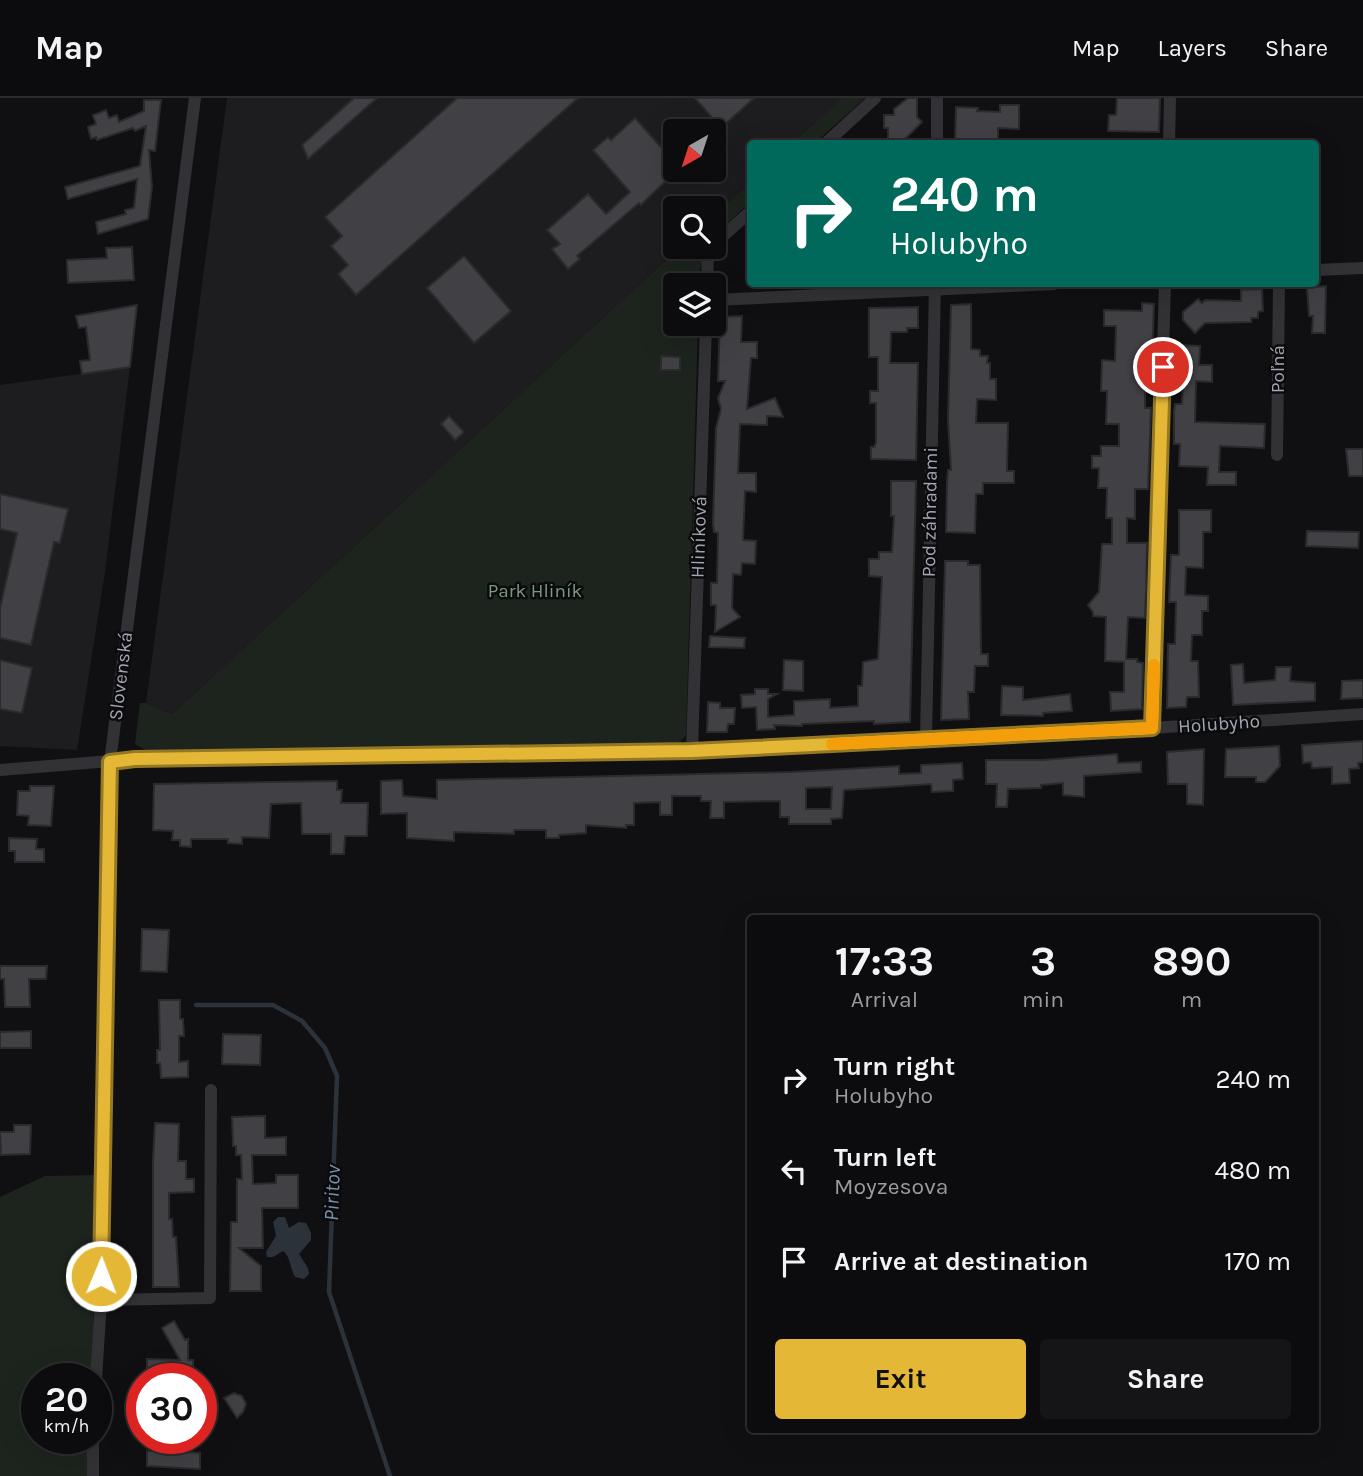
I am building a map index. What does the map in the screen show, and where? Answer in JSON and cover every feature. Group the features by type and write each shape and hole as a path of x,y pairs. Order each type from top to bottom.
{"street":[{"name":"Slovenská","path":"97,1363 101,1300 110,762 195,98"},
{"path":"829,140 875,98"},
{"path":"937,98 937,140"},
{"path":"1169,140 1170,98"},
{"path":"726,234 747,215"},
{"path":"1319,271 1363,268"},
{"path":"726,299 919,287"},
{"name":"Pod záhradami","path":"926,740 935,287"},
{"path":"1152,728 1166,287"},
{"name":"Poľná","path":"1277,455 1279,287"},
{"name":"Hliníková","path":"692,751 706,336"},
{"name":"Holubyho","path":"0,770 149,758 692,751 1152,728 1363,714"},
{"path":"101,1300 210,1298 211,1090"},
{"path":"93,1454 93,1476"}],"shaded area":[{"path":"227,98 842,98 795,140 747,140 747,186 726,204 726,196 663,196 663,259 667,259 172,714 146,703"},
{"path":"130,367 105,572 77,750 0,746 0,385"},
{"path":"278,1217 285,1217 289,1228 299,1222 306,1223 311,1233 311,1240 299,1254 308,1268 309,1274 304,1279 295,1277 288,1256 283,1251 273,1257 267,1257 266,1252 276,1236 273,1222"}],"green space":[{"path":"842,98 865,98 818,140 795,140"},
{"path":"747,186 747,205 726,225 726,204"},
{"name":"Park Hliník","path":"667,259 703,259 699,273 663,273 663,336 698,336 686,735 681,741 670,745 151,753 135,744 140,703 172,714"},
{"path":"97,1175 92,1363 21,1363 21,1454 90,1454 89,1476 0,1476 0,1197 45,1176"}],"building":[{"path":"354,98 377,98 308,159 302,145"},
{"path":"457,98 578,98 356,295 338,274 348,265 331,246 342,236 325,217"},
{"path":"695,98 754,98 726,123 726,119 713,119"},
{"path":"908,98 917,98 917,117 922,122 904,140 888,140 888,128 884,128 884,115 894,115 894,109"},
{"path":"1117,98 1160,98 1159,132 1108,131 1109,115 1116,115"},
{"path":"144,100 161,100 155,151 149,150 152,187 148,219 98,234 96,222 126,214 125,210 134,208 137,179 68,199 65,187 140,166 146,126 97,140 96,137 91,139 88,127 96,124 93,115 106,110 109,118 117,115 119,122 144,111"},
{"path":"1000,105 1019,105 1019,129 998,128 998,140 955,140 956,107 1000,112"},
{"path":"635,118 663,149 665,182 641,205 639,203 577,256 580,259 568,269 552,249 560,244 547,230 588,194 606,214 630,192 593,150 608,137 611,140"},
{"path":"132,247 134,280 68,283 67,260 107,258 106,248"},
{"path":"464,256 511,311 474,343 427,288"},
{"path":"1326,286 1325,333 1312,333 1313,316 1309,316 1307,288"},
{"path":"1262,289 1263,311 1258,312 1258,318 1251,318 1251,322 1205,323 1195,333 1183,320 1183,312 1198,299 1202,303 1205,300 1241,301 1241,290"},
{"path":"1142,303 1154,304 1152,359 1145,359 1145,408 1151,408 1148,489 1135,489 1135,519 1127,518 1127,543 1147,543 1145,618 1128,617 1126,659 1137,659 1137,662 1143,663 1142,709 1111,711 1110,692 1124,692 1124,662 1105,661 1106,617 1093,616 1088,605 1099,592 1102,544 1112,544 1112,518 1106,518 1107,488 1098,488 1099,468 1092,468 1092,456 1101,456 1101,446 1119,446 1119,424 1106,424 1107,391 1101,391 1102,360 1115,361 1116,326 1104,326 1104,310 1142,311"},
{"path":"971,304 971,349 980,350 980,356 988,356 990,379 996,379 996,400 977,399 976,423 1008,423 1007,471 1014,471 1014,483 983,483 983,494 976,494 975,533 946,532 947,482 948,470 951,470 948,420 951,305"},
{"path":"137,305 130,367 82,374 80,361 90,360 86,327 79,328 76,316"},
{"path":"918,307 918,328 907,328 907,332 891,332 890,363 918,363 916,460 871,459 871,447 876,443 876,403 870,403 870,391 878,391 878,357 869,357 869,308"},
{"path":"742,316 741,342 757,342 757,358 751,358 747,409 775,398 783,417 767,416 767,425 740,424 738,473 756,473 756,492 745,491 743,540 756,541 755,564 742,563 741,575 733,574 732,608 740,617 715,632 716,605 711,605 711,583 717,583 718,533 714,532 713,523 716,428 721,409 718,398 725,381 718,381 719,336 726,336 726,317"},
{"path":"1176,345 1200,346 1199,365 1212,365 1212,382 1196,381 1195,422 1265,424 1264,448 1220,446 1219,472 1236,472 1236,485 1207,485 1208,467 1179,466 1180,444 1174,444 1174,412 1175,404 1182,404 1183,381 1175,381"},
{"path":"661,356 680,357 680,370 661,370"},
{"path":"449,416 464,432 455,440 441,424"},
{"path":"1346,449 1363,449 1363,476 1349,476"},
{"path":"891,481 916,481 910,722 774,725 775,729 757,730 756,707 742,708 741,695 755,694 755,689 768,689 768,694 777,694 768,699 768,717 794,715 794,701 830,699 830,708 858,706 858,686 862,686 863,662 878,659 882,577 869,576 869,559 879,559 879,552 892,552 894,516 891,516"},
{"path":"0,494 68,509 60,543 54,542 31,645 0,638 0,608 17,533 0,529"},
{"path":"1179,510 1211,510 1211,532 1203,532 1203,568 1186,567 1185,595 1208,596 1208,611 1202,611 1202,635 1192,635 1191,661 1198,661 1199,697 1187,697 1186,707 1167,708 1168,644 1175,644 1176,602 1169,602 1171,555 1179,555"},
{"path":"1307,531 1359,532 1358,548 1306,546"},
{"path":"945,561 968,561 968,565 980,565 981,654 988,654 988,666 975,666 974,692 968,692 969,719 941,720"},
{"path":"710,636 745,638 744,648 709,647"},
{"path":"0,660 32,668 22,713 0,709"},
{"path":"784,660 803,661 803,691 783,690"},
{"path":"1243,664 1244,683 1275,680 1276,667 1291,667 1290,681 1315,683 1315,701 1233,705 1231,665"},
{"path":"1363,680 1363,698 1341,699 1342,681"},
{"path":"1002,686 1023,687 1023,700 1070,694 1072,711 1043,713 1043,716 1001,715"},
{"path":"708,702 720,703 720,708 735,708 734,724 728,724 727,732 707,732"},
{"path":"1363,741 1363,762 1358,763 1359,768 1349,769 1350,783 1332,784 1332,767 1312,768 1311,762 1303,763 1302,745"},
{"path":"1279,746 1280,766 1265,782 1256,782 1256,777 1225,777 1226,749"},
{"path":"1204,749 1203,805 1187,804 1187,784 1168,784 1167,752"},
{"path":"1117,754 1118,763 1141,762 1141,772 1084,776 1084,797 1063,795 1063,783 1041,785 1041,788 1008,789 1007,807 996,807 997,784 986,784 986,760 1043,760"},
{"path":"962,763 963,779 953,780 953,791 932,792 931,784 844,790 842,818 831,819 831,824 789,824 789,817 780,817 780,801 724,802 724,818 710,818 711,801 701,801 701,796 672,796 672,815 660,815 660,802 634,803 634,825 626,825 626,828 586,825 586,833 559,835 559,838 546,838 546,830 514,830 514,834 454,832 454,841 407,838 407,813 381,814 381,781 402,780 403,796 437,799 437,780 791,772 899,766 899,774 921,773 921,765","holes":["832,787 831,809 806,809 806,788"]},
{"path":"337,781 337,790 342,790 341,803 368,803 367,836 345,836 344,854 331,854 331,834 302,834 301,803 271,804 269,838 242,837 242,844 228,843 228,839 191,839 191,847 180,846 180,840 172,840 173,831 153,830 154,784"},
{"path":"30,786 54,786 51,826 28,825 29,816 17,815 18,791 30,791"},
{"path":"9,838 37,839 36,849 44,849 44,862 15,862 15,851 9,851"},
{"path":"142,929 169,930 167,972 141,971"},
{"path":"0,966 47,966 46,979 29,979 30,1007 5,1007 4,979 0,979"},
{"path":"159,1000 180,1000 184,1036 179,1036 179,1062 188,1061 188,1077 161,1078 160,1063 157,1063 157,1050 160,1050"},
{"path":"31,1031 31,1048 0,1048 0,1032"},
{"path":"223,1034 261,1035 260,1065 222,1064"},
{"path":"265,1116 265,1138 286,1137 286,1155 252,1155 253,1184 276,1183 276,1175 298,1175 298,1208 262,1208 263,1248 239,1248 261,1266 261,1291 230,1291 231,1222 237,1222 237,1179 242,1179 241,1155 236,1155 236,1146 233,1146 232,1117"},
{"path":"155,1123 179,1124 178,1161 186,1161 186,1179 194,1179 194,1192 169,1193 169,1219 172,1219 173,1237 176,1237 179,1287 153,1287"},
{"path":"14,1125 31,1125 30,1154 1,1155 0,1132 14,1132"},
{"path":"174,1321 185,1340 188,1339 188,1360 193,1360 193,1363 147,1363 147,1359 180,1360 162,1328"},
{"path":"234,1393 242,1396 246,1404 237,1418 224,1398"},
{"path":"147,1454 200,1454 200,1469 147,1466"}],"waterway":[{"name":"Piritov","path":"196,1005 273,1005 302,1021 325,1048 337,1076 329,1292 390,1476"}],"slow traffic":[{"path":"832,744 1152,728 1154,665"}],"route":[{"path":"101,1276 110,762 135,759 692,751 1152,728 1163,367"}]}
